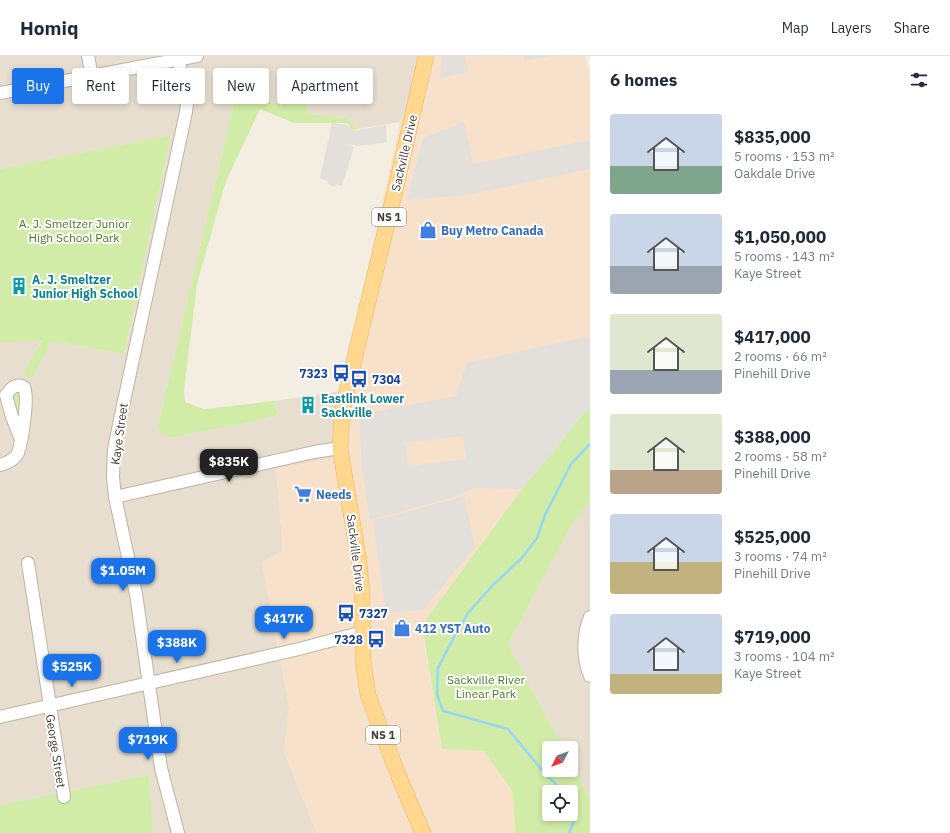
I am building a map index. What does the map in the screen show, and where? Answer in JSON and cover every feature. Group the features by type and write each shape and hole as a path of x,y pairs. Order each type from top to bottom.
{"main road":[{"name":"Sackville Drive","path":"423,833 399,778 368,695 363,660 362,594 359,561 340,448 342,413 393,202 426,56"}],"street":[{"path":"88,56 90,68"},
{"path":"129,69 179,58 196,56"},
{"name":"Kaye Street","path":"178,833 161,768 150,683 136,594 115,497 113,477 114,449 120,414 186,112 187,103 179,58"},
{"path":"0,93 72,80"},
{"path":"0,465 6,463 18,454 20,437"},
{"path":"115,497 314,452 340,448"},
{"name":"George Street","path":"28,563 48,706 64,798"},
{"path":"590,617 585,629 585,648 587,669 590,676"},
{"path":"0,717 299,649 362,632"}],"shaded area":[{"path":"0,56 426,56 426,66 400,122 358,129 347,118 308,114 306,104 373,104 373,68 277,68 277,104 272,104 269,95 269,68 213,68 213,104 234,104 157,429 169,438 247,423 278,415 275,401 341,391 340,457 276,469 283,551 262,562 289,707 284,752 317,833 153,833 149,775 0,805 0,343 42,339 24,375 32,379 52,341 124,354 171,135 0,169"},
{"path":"426,56 585,56 590,76 590,406 522,489 422,625 442,749 484,751 513,792 515,833 317,833 284,752 289,707 262,562 283,551 276,469 340,457 341,391 400,122 426,66"},
{"path":"442,56 465,56 468,72 440,78"},
{"path":"524,56 550,56 525,61"},
{"path":"464,122 473,164 590,140 590,169 467,195 407,200 423,138"},
{"path":"332,123 347,125 353,131 386,125 387,142 358,146 347,144 354,147 342,186 336,184 335,187 328,184 328,181 320,178"},
{"path":"590,336 590,406 522,489 475,488 455,497 370,520 362,469 359,415 456,396 467,363","holes":["463,436 466,459 408,466 405,443"]},
{"path":"464,496 475,547 423,610 386,613 373,521"},
{"path":"590,502 590,799 578,777 578,741 559,741 508,644 574,521"}],"green space":[{"path":"269,97 272,104 306,104 309,114 347,118 358,129 353,131 347,123 294,123 260,109 226,181 197,284 184,390 185,402 204,409 275,401 278,415 247,423 169,438 157,429 234,104 269,104"},
{"name":"A. J. Smeltzer Junior High School Park","path":"171,135 124,354 52,341 32,379 23,375 42,340 0,343 0,169"},
{"path":"15,391 24,395 21,416 16,421 13,397"},
{"name":"Sackville River Linear Park","path":"590,406 590,502 574,521 508,644 559,741 542,741 542,777 578,777 590,799 590,833 515,833 513,792 484,751 442,749 422,625 522,489"},
{"path":"149,775 153,833 0,833 0,805"}],"waterway":[{"path":"557,785 547,776 508,729 443,711 437,694 438,668 468,613 493,585 521,559 537,538 545,515 571,464 590,444"},
{"path":"569,833 574,821"}],"place":[{"name":"Buy Metro Canada","path":"428,230"},
{"name":"A. J. Smeltzer Junior High School","path":"19,286"},
{"name":"7323","path":"341,373"},
{"name":"7304","path":"359,379"},
{"name":"Eastlink Lower Sackville","path":"308,405"},
{"name":"Needs","path":"303,494"},
{"name":"7327","path":"346,613"},
{"name":"412 YST Auto","path":"402,628"},
{"name":"7328","path":"376,639"}]}
